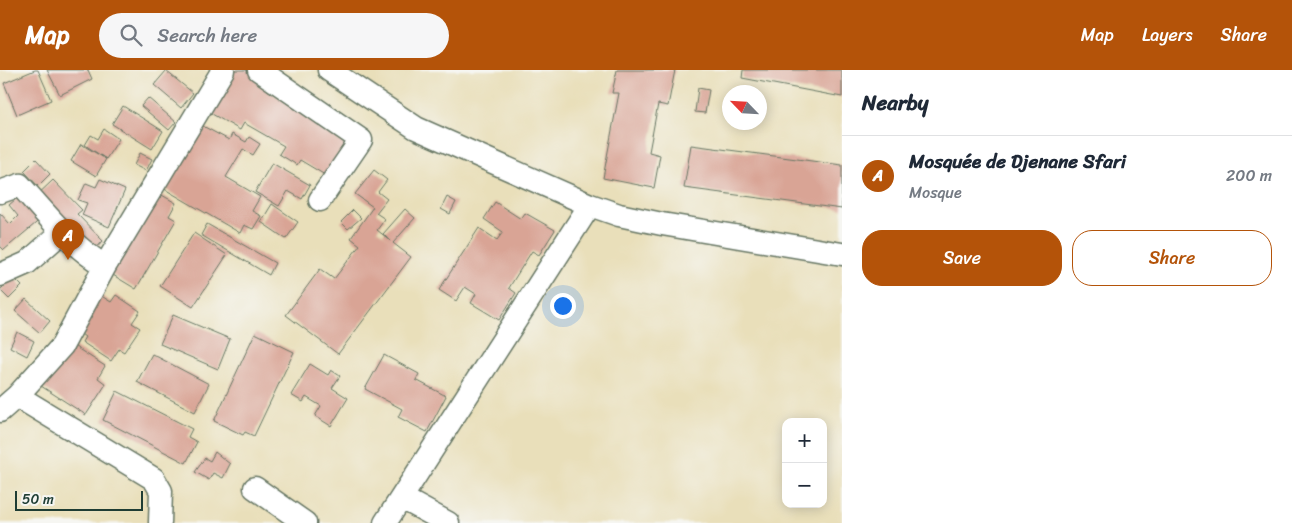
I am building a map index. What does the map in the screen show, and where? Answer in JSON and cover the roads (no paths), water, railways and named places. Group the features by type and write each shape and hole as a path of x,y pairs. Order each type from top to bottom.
{"street":[{"path":"160,523 160,491 154,479 8,403 62,346 105,266 223,70"},
{"path":"259,70 361,140 320,200"},
{"path":"329,70 416,128 590,205 619,215 662,224 842,254"},
{"path":"0,192 20,185 62,232 90,258 105,266"},
{"path":"385,523 590,205"},
{"path":"0,275 27,262 62,232"},
{"path":"255,488 305,523"},
{"path":"402,498 448,523"}],"place":[{"name":"Mosquée de Djenane Sfari","path":"68,260"}]}
